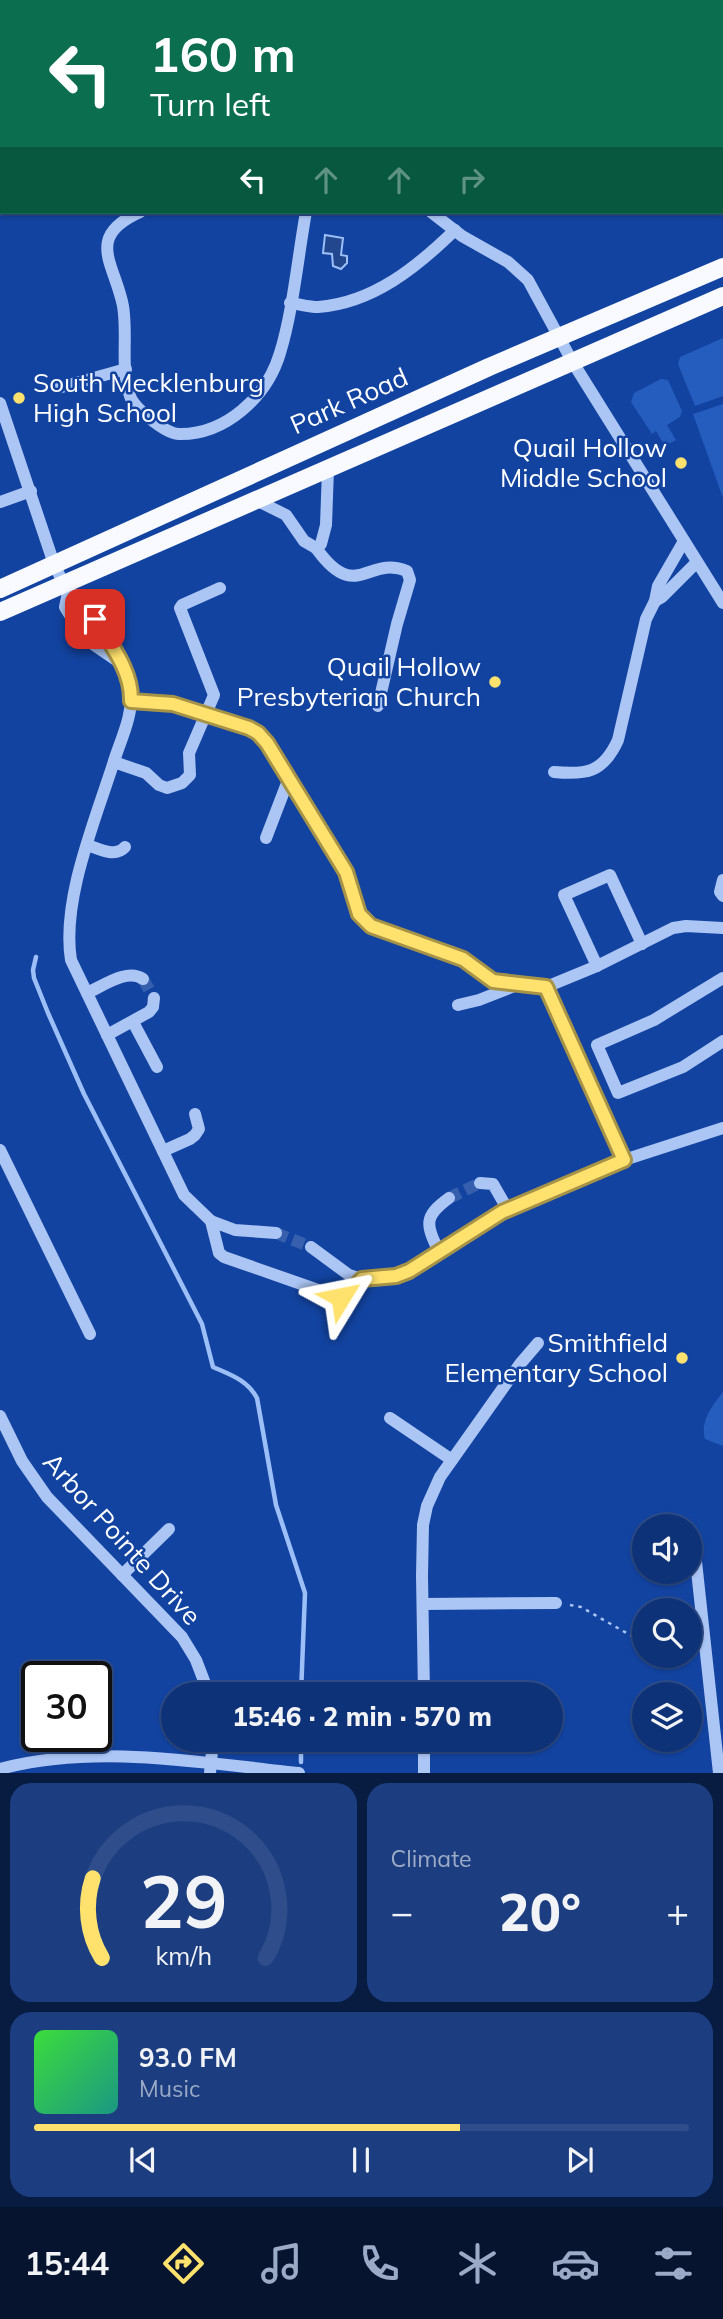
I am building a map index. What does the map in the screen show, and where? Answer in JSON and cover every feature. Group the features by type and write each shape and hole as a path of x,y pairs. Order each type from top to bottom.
{"main road":[{"name":"Park Road","path":"0,589 464,378 723,267"},
{"name":"Park Road","path":"0,612 66,588 256,500 723,296"}],"street":[{"name":"Park Road","path":"121,216 107,245 108,261 123,306 125,369 130,398 151,420 175,435 207,431 234,418 266,381 280,355 306,214"},
{"path":"433,214 475,244 508,262 534,288 572,361 723,603"},
{"path":"290,303 316,307 349,301 374,292 396,280 427,257 455,230"},
{"path":"58,388 125,369"},
{"path":"0,403 54,564 66,588 65,607 84,638 122,664"},
{"path":"316,548 321,544 326,525 328,469"},
{"path":"0,502 31,491"},
{"path":"256,500 285,515 304,541 316,548 328,564 341,573 356,578 388,567 407,571 410,580 378,706"},
{"path":"554,772 580,775 598,768 612,753 618,740 646,619 655,601 658,586 684,541"},
{"path":"655,601 697,562"},
{"path":"66,588 83,597 122,664 131,690 129,716 87,845 69,922 71,960 184,1195 211,1221 234,1230 276,1233"},
{"path":"114,762 146,773 159,785 167,788 182,783 191,775 189,753 214,695 180,608 220,589"},
{"path":"131,701 173,704 258,733 267,743 346,872 363,920 371,926 463,959 493,981 546,987 597,966 673,928 723,928"},
{"path":"266,838 289,778"},
{"path":"87,845 115,853 125,847"},
{"path":"597,966 564,895 610,875 642,944"},
{"path":"723,880 720,892 723,896"},
{"path":"87,993 126,976 143,979"},
{"path":"723,978 654,1020 597,1045 618,1093 683,1067 723,1041"},
{"path":"458,1004 479,1000 519,984"},
{"path":"546,987 624,1160"},
{"path":"107,1035 149,1012 154,998"},
{"path":"132,1022 157,1067"},
{"path":"163,1151 195,1135 199,1129 195,1114"},
{"path":"311,1247 349,1275 362,1279 402,1273 508,1210 624,1160 723,1128"},
{"path":"0,1150 90,1334"},
{"path":"480,1183 493,1184 508,1210"},
{"path":"439,1252 431,1235 429,1218 433,1210 449,1198"},
{"path":"211,1221 219,1253 224,1256 341,1297 362,1279"},
{"path":"424,1682 423,1525 427,1506 434,1486 520,1364 538,1343"},
{"name":"Arbor Pointe Drive","path":"0,1416 25,1467 47,1497 182,1637 196,1660 204,1682"},
{"path":"390,1418 452,1460"},
{"path":"122,1575 169,1528"},
{"path":"699,1584 719,1773"},
{"path":"423,1604 556,1603"},
{"path":"424,1752 424,1773"},
{"path":"0,1769 95,1756 129,1756 211,1768 299,1773"}],"path":[{"path":"556,1603 581,1607 632,1636"},
{"path":"702,1653 706,1652"}],"shaded area":[{"path":"325,235 343,238 341,255 347,256 347,263 341,269 333,266 332,254 323,253"},
{"path":"723,338 723,396 695,406 678,364 680,357"},
{"path":"661,379 668,380 682,411 680,417 667,425 676,440 665,446 656,431 652,434 631,402 634,393"},
{"path":"723,404 723,498 693,414"},
{"path":"723,1392 723,1446 705,1439 704,1426 708,1414"}],"waterway":[{"path":"36,957 34,978 48,1013 84,1094 202,1324 213,1367 243,1382 257,1398 276,1505 305,1593 301,1682"},
{"path":"301,1752 301,1762"}],"tunnel":[{"path":"143,979 154,998"},
{"path":"449,1198 480,1183"},
{"path":"276,1233 311,1247"}],"place":[{"name":"South Mecklenburg High School","path":"19,398"},
{"name":"Quail Hollow Middle School","path":"681,463"},
{"name":"Quail Hollow Presbyterian Church","path":"495,682"},
{"name":"Smithfield Elementary School","path":"682,1358"}],"route":[{"path":"95,619 128,676 131,701 173,704 249,728 267,743 346,872 363,920 371,926 463,959 493,981 546,987 624,1160 502,1212 409,1271 396,1276 362,1279 341,1297"}]}
